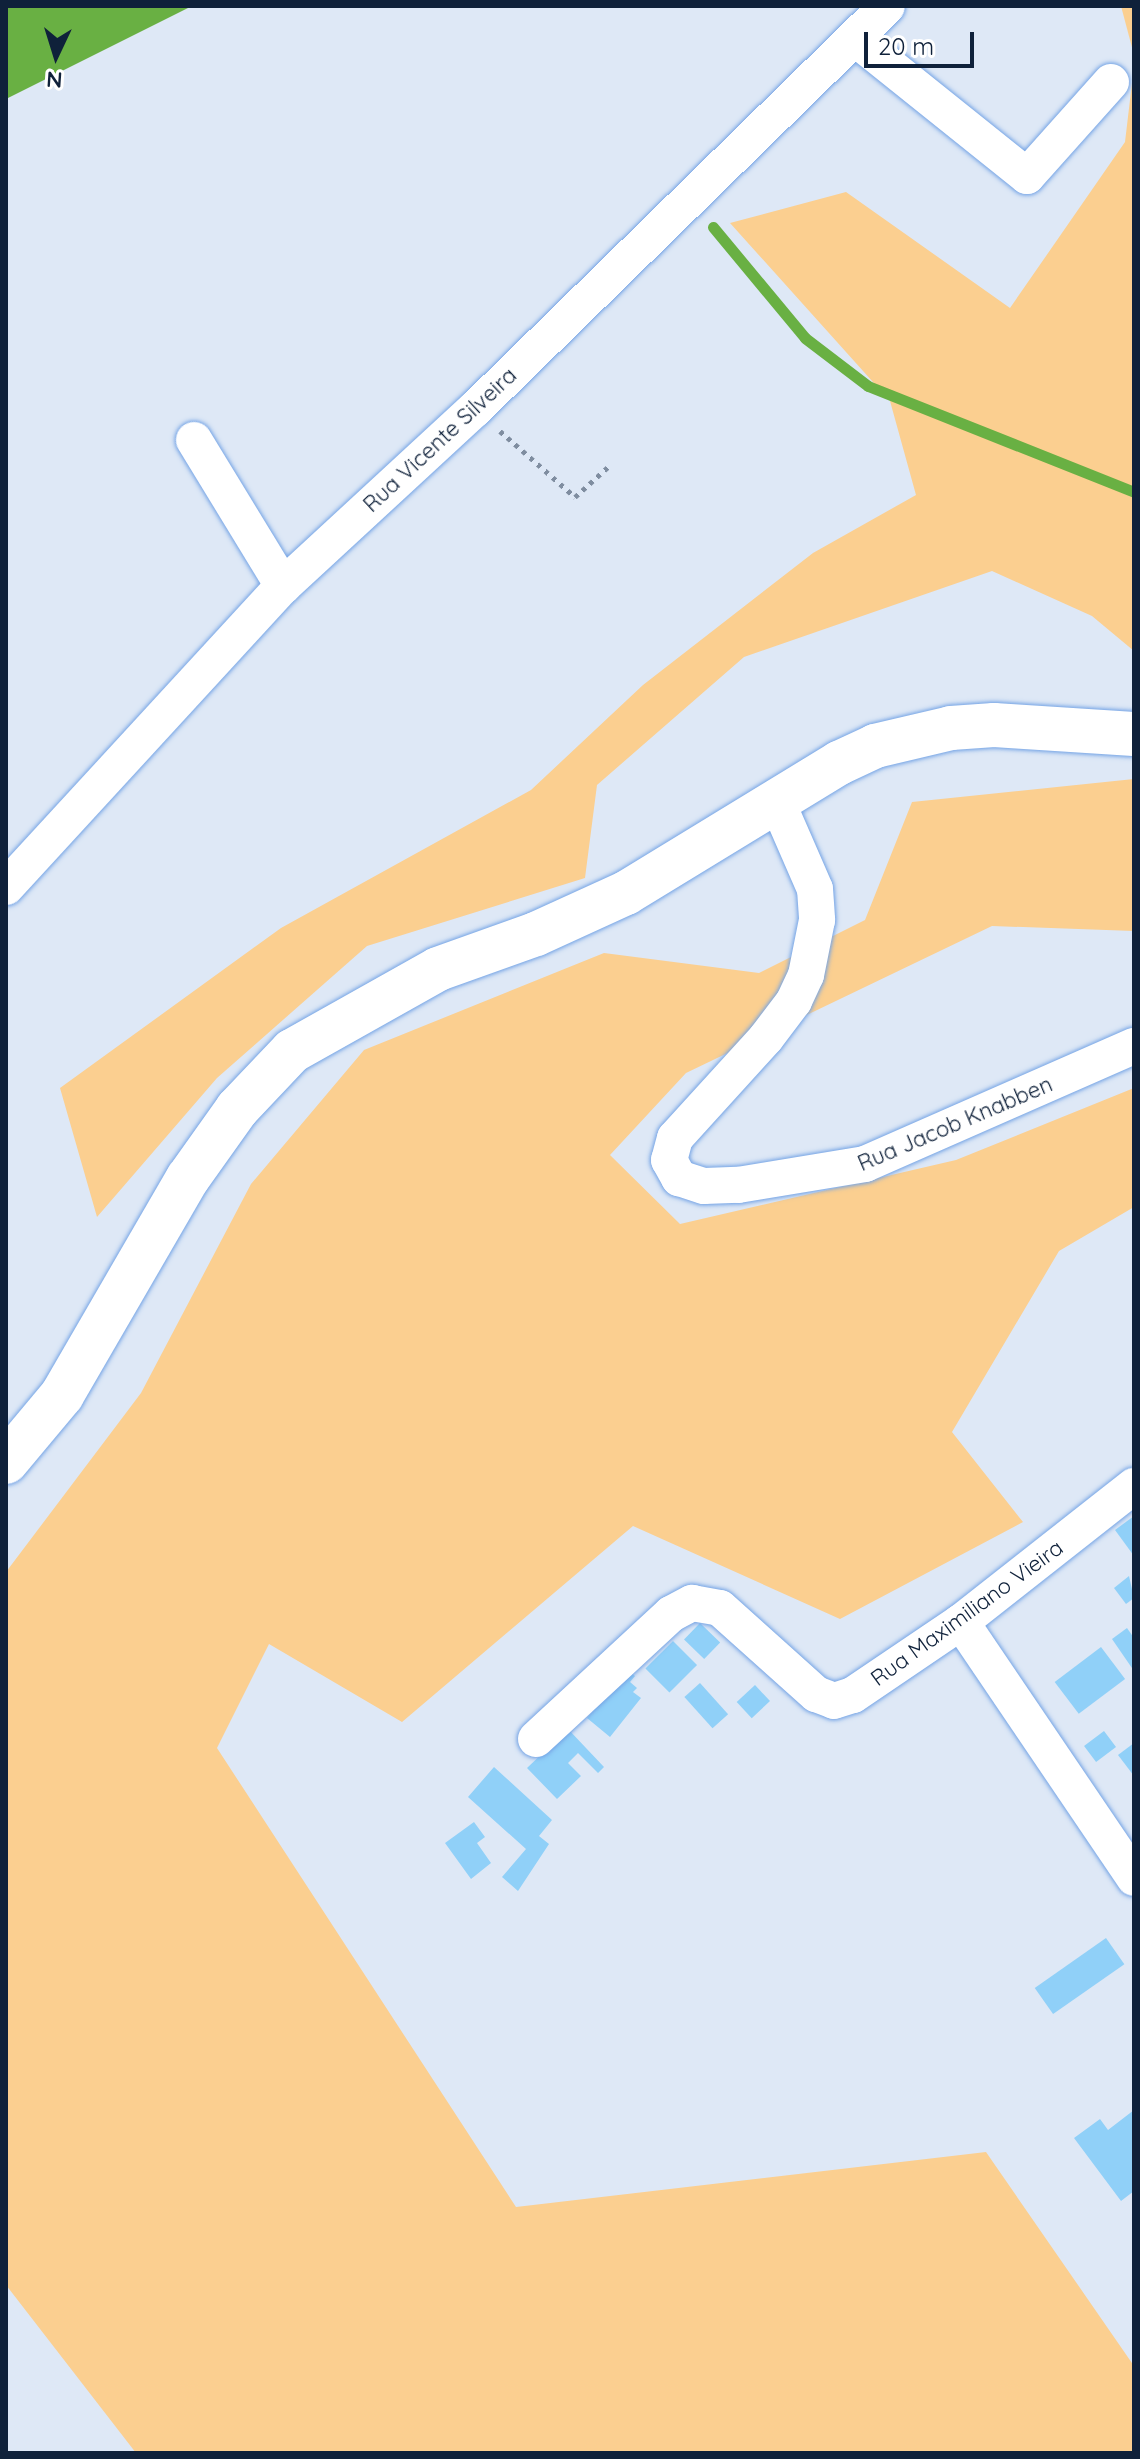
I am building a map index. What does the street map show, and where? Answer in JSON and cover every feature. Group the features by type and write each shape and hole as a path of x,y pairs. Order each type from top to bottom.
{"main road":[{"path":"6,1462 62,1395 188,1178 237,1109 292,1051 438,969 536,934 626,893 778,804 839,763 921,734 994,725 1134,734"}],"street":[{"name":"Rua Vicente Silveira","path":"6,887 283,586 475,409 887,6"},
{"path":"856,39 1027,176 1111,82"},
{"path":"194,440 283,586"},
{"name":"Rua Jacob Knabben","path":"778,804 815,889 817,920 806,975 794,1001 766,1038 675,1138 669,1160 679,1178 694,1185 738,1185 865,1164 1134,1046"},
{"name":"Rua Maximiliano Vieira","path":"536,1739 671,1614 692,1603 720,1608 816,1694 834,1701 853,1695 961,1622 1134,1486"},
{"path":"961,1622 1134,1878"}],"path":[{"path":"475,409 575,497 610,465"}],"shaded area":[{"path":"6,6 192,6 6,99"},
{"path":"1121,6 1134,6 1134,55"},
{"path":"1134,66 1134,651 1092,616 992,571 744,657 597,785 585,878 367,946 217,1078 97,1217 60,1088 281,928 531,790 643,685 813,553 916,495 890,401 730,223 846,192 1010,308 1125,142"},
{"path":"1134,779 1134,931 992,926 686,1073 610,1155 680,1224 956,1160 1134,1088 1134,1207 1059,1251 952,1432 1023,1522 840,1619 633,1526 402,1722 269,1644 217,1748 516,2207 986,2152 1134,2366 1134,2453 136,2453 6,2285 6,1572 141,1393 251,1184 364,1050 604,953 759,973 865,920 912,802"}],"building":[{"path":"1134,1516 1134,1556 1115,1530"},
{"path":"1129,1576 1134,1598 1126,1604 1114,1588"},
{"path":"700,1623 720,1642 704,1659 684,1640"},
{"path":"1127,1628 1134,1638 1134,1671 1112,1639"},
{"path":"673,1641 697,1665 669,1693 645,1669"},
{"path":"1101,1647 1125,1679 1079,1714 1055,1682"},
{"path":"627,1670 635,1676 630,1682 637,1688 633,1692 641,1698 610,1737 587,1718"},
{"path":"700,1683 728,1714 712,1728 684,1697"},
{"path":"755,1685 770,1701 752,1718 737,1702"},
{"path":"568,1729 604,1767 598,1773 578,1753 568,1763 581,1776 557,1799 527,1768"},
{"path":"1104,1731 1116,1747 1096,1762 1084,1746"},
{"path":"1134,1743 1134,1776 1118,1755"},
{"path":"494,1767 552,1820 539,1836 549,1844 518,1891 502,1877 526,1849 468,1797"},
{"path":"474,1822 485,1837 477,1843 491,1863 471,1879 445,1843"},
{"path":"1106,1938 1124,1964 1053,2014 1035,1988"},
{"path":"1134,2110 1134,2191 1121,2201 1074,2138 1100,2119 1108,2130"}],"waterway":[{"path":"713,227 805,338 868,386 1134,492"}]}
